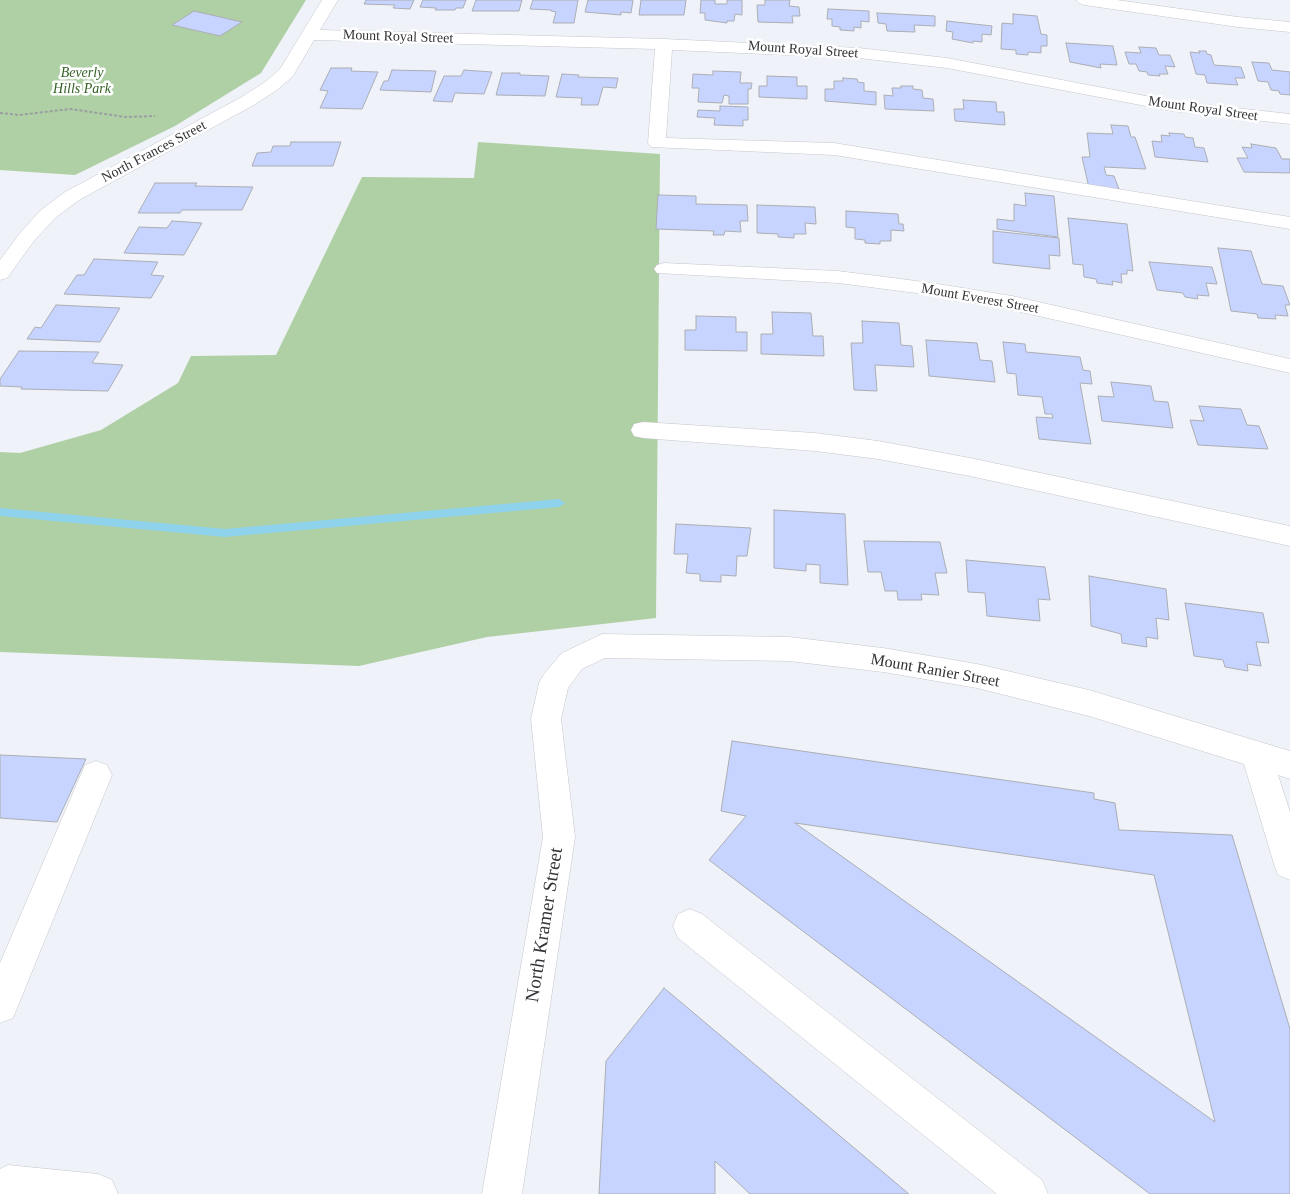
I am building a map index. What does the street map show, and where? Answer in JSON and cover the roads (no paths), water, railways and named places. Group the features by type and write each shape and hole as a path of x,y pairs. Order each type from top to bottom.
{"street":[{"name":"North Frances Street","path":"0,274 27,237 48,214 80,192 246,102 271,86 287,72 311,35 330,0"},
{"path":"1084,0 1238,22 1290,27"},
{"name":"Mount Royal Street","path":"311,35 664,44 808,50 947,63 1172,106 1290,120"},
{"path":"664,44 657,143 834,149 1290,224"},
{"name":"Mount Everest Street","path":"664,268 838,277 932,289 1012,303 1290,366"},
{"path":"642,430 815,442 878,450 980,469 1290,536"},
{"name":"Mount Ranier Street","path":"572,661 602,646 789,649 883,660 977,676 1089,703 1290,765"},
{"name":"North Kramer Street","path":"502,1194 559,837 546,719 554,684 572,661"},
{"path":"1256,754 1290,864"},
{"path":"0,1005 96,775"},
{"path":"690,926 1028,1194"},
{"path":"8,1185 98,1194"}],"waterway":[{"path":"0,512 225,533 559,503"}],"park label":[{"name":"Beverly Hills Park","path":"82,82"}]}
